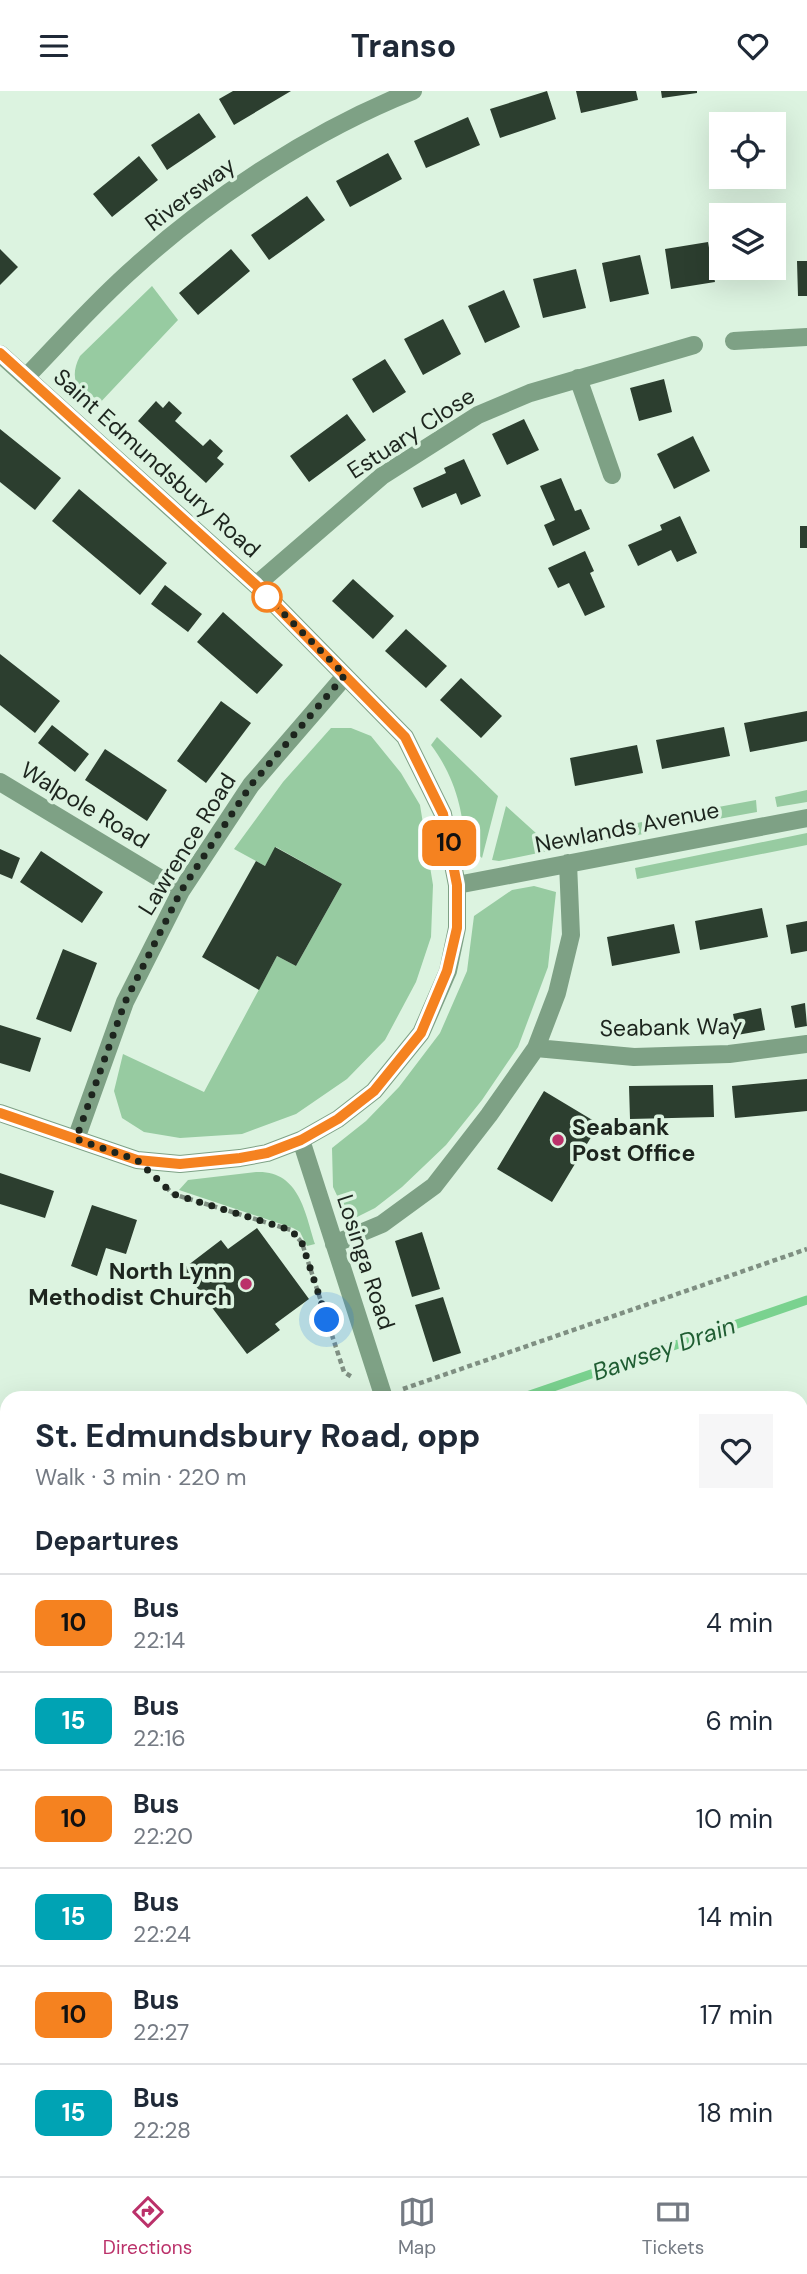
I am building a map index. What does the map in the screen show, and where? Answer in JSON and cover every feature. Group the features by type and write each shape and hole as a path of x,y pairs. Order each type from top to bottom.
{"street":[{"name":"Riversway","path":"26,377 134,267 215,202 289,154 380,104 413,91"},
{"path":"734,341 807,337"},
{"name":"Estuary Close","path":"256,585 382,476 478,415 530,393 694,345"},
{"name":"Saint Edmundsbury Road","path":"0,353 256,585 405,737 443,814 457,885 457,928 447,971 421,1033 374,1091 338,1119 301,1140 267,1153 180,1164 137,1160 0,1113"},
{"path":"578,378 612,475"},
{"name":"Lawrence Road","path":"76,1139 125,1002 181,891 251,785 345,675"},
{"name":"Walpole Road","path":"0,782 181,891"},
{"name":"Newlands Avenue","path":"457,885 807,818"},
{"path":"334,1244 382,1224 434,1186 536,1048 557,993 571,935 568,863"},
{"name":"Seabank Way","path":"536,1048 634,1057 729,1054 807,1044"},
{"name":"Losinga Road","path":"301,1140 381,1391"}],"path":[{"path":"137,1160 173,1194 291,1230 302,1243 344,1372 374,1391"},
{"path":"400,1391 807,1249"}],"green space":[{"path":"152,286 178,320 96,407 84,396 75,378 80,356"},
{"path":"331,728 351,728 371,736 401,773 420,805 433,885 431,937 416,982 385,1040 347,1079 296,1114 242,1134 180,1138 144,1132 122,1118 114,1091 123,1054 204,1092 277,956 296,966 342,884 276,847 265,866 234,849 283,782"},
{"path":"437,737 498,796 482,858 468,839 457,796 440,758 431,745"},
{"path":"807,790 807,802 777,807 775,797"},
{"path":"756,800 757,812 707,821 702,810"},
{"path":"506,806 548,844 548,851 492,860"},
{"path":"642,822 643,834 580,847 578,835"},
{"path":"807,833 807,845 637,879 635,868"},
{"path":"534,886 556,892 548,967 518,1047 482,1100 446,1145 402,1187 375,1208 349,1221 333,1187 332,1148 366,1121 399,1087 440,1033 467,971 474,916 512,890"},
{"path":"256,1172 270,1173 291,1185 303,1207 315,1244 307,1246 300,1232 293,1228 179,1190 188,1180"}],"building":[{"path":"233,91 291,91 234,125 219,99"},
{"path":"547,91 556,119 500,138 490,109"},
{"path":"576,91 636,91 638,100 581,113"},
{"path":"661,91 697,91 697,93 662,98"},
{"path":"199,113 216,137 167,170 151,145"},
{"path":"468,117 480,145 426,168 414,141"},
{"path":"388,153 402,179 350,207 336,181"},
{"path":"139,156 158,180 112,217 93,194"},
{"path":"307,196 325,220 269,260 251,235"},
{"path":"708,242 709,280 715,282 671,289 665,249"},
{"path":"0,249 18,267 0,285"},
{"path":"231,249 250,271 198,315 179,293"},
{"path":"640,255 649,294 610,302 602,263"},
{"path":"797,261 807,261 807,296 798,296"},
{"path":"576,269 586,308 543,318 533,279"},
{"path":"504,290 520,327 485,343 468,306"},
{"path":"443,319 461,354 423,375 404,339"},
{"path":"385,359 406,392 373,413 352,379"},
{"path":"664,379 672,412 639,421 630,388"},
{"path":"156,401 163,408 169,401 182,413 175,421 203,446 210,439 223,451 217,458 224,464 206,483 138,421"},
{"path":"347,414 366,440 309,482 290,456"},
{"path":"524,419 539,450 507,465 492,434"},
{"path":"0,429 61,478 35,510 0,482"},
{"path":"693,436 710,471 674,489 657,454"},
{"path":"464,459 481,496 461,505 456,493 422,508 413,488 446,473 444,468"},
{"path":"561,478 575,511 581,509 590,529 553,546 544,525 555,520 540,486"},
{"path":"79,489 167,563 140,595 52,521"},
{"path":"680,516 697,553 677,562 671,550 638,566 628,545 662,530 660,525"},
{"path":"800,526 807,526 807,548 800,548"},
{"path":"585,551 594,571 590,573 605,607 585,616 569,583 558,588 548,568"},
{"path":"353,579 394,616 373,639 332,601"},
{"path":"165,585 202,614 188,632 151,604"},
{"path":"223,612 283,665 257,694 197,642"},
{"path":"406,629 447,666 426,688 385,651"},
{"path":"0,654 60,701 35,733 0,705"},
{"path":"461,678 502,716 481,738 440,700"},
{"path":"221,701 251,723 206,783 177,761"},
{"path":"807,711 807,741 750,752 744,723"},
{"path":"52,725 89,754 75,772 38,743"},
{"path":"724,727 730,756 662,769 656,740"},
{"path":"637,745 643,773 575,786 570,758"},
{"path":"105,749 167,790 147,821 85,780"},
{"path":"275,847 342,884 296,966 277,956 259,990 202,957 256,861 265,866"},
{"path":"0,849 20,858 12,879 0,874"},
{"path":"41,851 103,892 82,923 20,882"},
{"path":"762,908 768,937 700,950 695,921"},
{"path":"807,921 807,951 791,954 786,925"},
{"path":"674,924 680,953 612,966 607,937"},
{"path":"63,949 97,963 71,1032 36,1019"},
{"path":"805,1003 807,1026 795,1028 791,1006"},
{"path":"761,1008 765,1030 737,1035 733,1014"},
{"path":"0,1025 41,1038 30,1072 0,1063"},
{"path":"807,1079 807,1111 735,1118 732,1086"},
{"path":"713,1085 714,1117 630,1119 629,1086"},
{"path":"544,1091 599,1124 552,1202 497,1169"},
{"path":"0,1173 54,1191 45,1218 0,1204"},
{"path":"92,1205 137,1220 126,1254 106,1248 97,1276 71,1266"},
{"name":"North Lynn Methodist Church","path":"257,1228 309,1299 275,1324 280,1330 247,1354 183,1269 221,1240 228,1249"},
{"path":"422,1232 440,1289 412,1297 395,1241"},
{"path":"443,1297 461,1353 433,1362 415,1305"}],"waterway":[{"name":"Bawsey Drain","path":"541,1391 807,1300"}],"bus line":[{"name":"10","path":"0,353 256,585 405,737 443,814 457,885 457,928 447,971 421,1033 374,1091 338,1119 301,1140 267,1153 180,1164 137,1160 0,1113"}],"place":[{"name":"Seabank Post Office","path":"558,1140"},
{"name":"North Lynn Methodist Church","path":"246,1284"}],"route":[{"path":"267,597 345,675 251,785 181,891 125,1002 76,1139 137,1160 173,1194 291,1230 302,1243 327,1320"}]}
